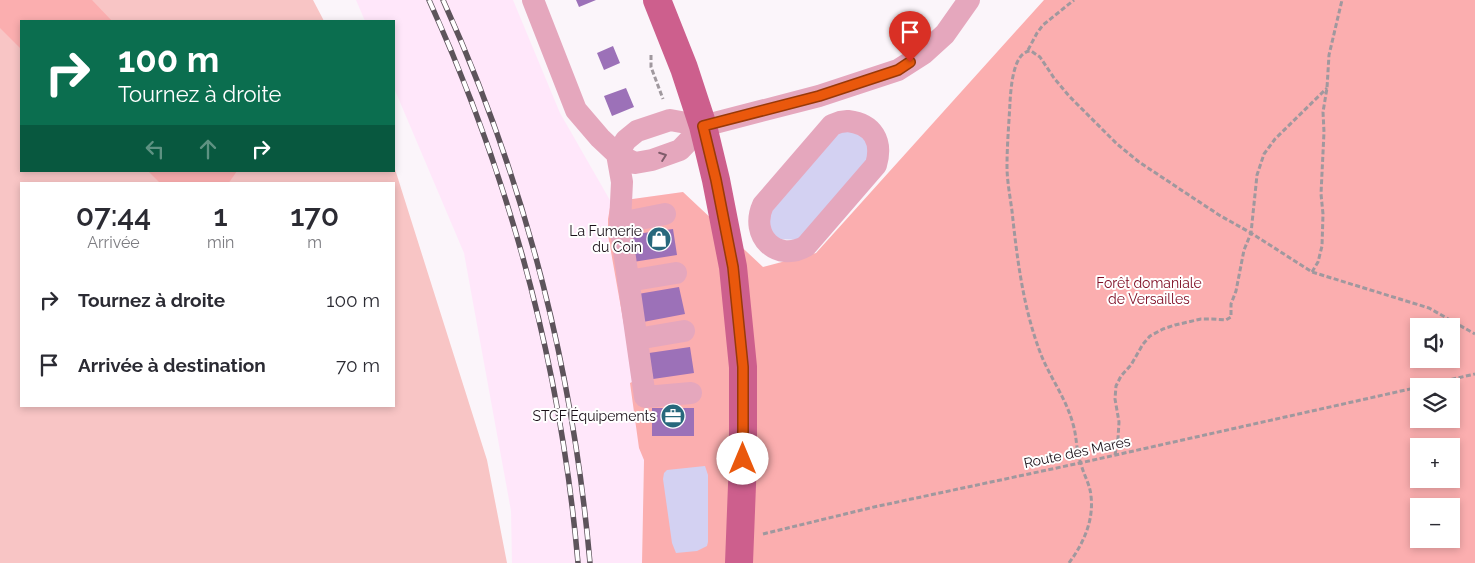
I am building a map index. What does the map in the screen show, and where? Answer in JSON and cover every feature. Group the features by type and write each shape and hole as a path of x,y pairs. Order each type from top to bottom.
{"main road":[{"path":"656,0 684,68 703,126 733,267 743,367 740,551"}],"lane":[{"path":"533,0 576,110 600,138 617,154 635,163 652,160 680,150 703,126"},
{"path":"690,393 645,397 620,223 622,182 617,154 626,140 637,131 670,120 703,126 819,96 898,70 923,54 945,34 969,0"},
{"path":"819,96 832,125"},
{"path":"840,122 857,122 865,126 876,139 879,147 879,156 876,164 806,246 794,251 778,249 770,245 760,230 758,222 763,205 832,125 840,122"},
{"path":"620,223 665,214"},
{"path":"628,281 676,273"},
{"path":"637,338 684,331"}],"path":[{"path":"1069,563 1086,534 1092,498 1089,482 1080,463 1074,424 1040,352 1031,322 1016,253 1007,167 1011,85 1021,55 1028,51 1043,25 1074,0"},
{"path":"1312,272 1318,262 1323,234 1321,194 1323,112 1329,55 1342,0"},
{"path":"1028,51 1036,53 1040,57 1069,96 1117,144 1140,162 1219,215 1312,272 1429,308 1475,334"},
{"path":"1114,455 1119,422 1115,399 1116,386 1121,376 1131,365 1150,336 1163,329 1175,324 1202,319 1226,320 1231,317 1231,304 1236,291 1244,250 1251,233 1256,175 1264,154 1275,138 1327,88"},
{"name":"Route des Mares","path":"1458,378 1475,374"},
{"name":"Route des Mares","path":"740,551 874,507 1410,389"}],"shaded area":[{"path":"0,0 313,0 323,20 20,20 20,172 395,172 395,169 487,460 507,563 0,563"},
{"path":"356,0 513,0 560,113 611,202 683,192 708,337 644,460 642,563 512,563 511,511 464,253 395,90 395,20 365,20"}],"green space":[{"path":"0,0 92,0 111,20 20,20 20,48 0,28"},
{"name":"Forêt domaniale de Versailles","path":"1044,0 1475,0 1475,563 642,563 644,460 639,448 630,383 634,381 608,235 611,202 683,192 763,267 816,253"},
{"path":"149,172 236,172 229,182 159,182"}],"water":[{"path":"836,131 861,131 872,155 802,240 774,239 766,214"},
{"path":"705,466 708,475 707,546 697,551 676,553 672,543 663,479 664,473 667,470"}],"building":[{"path":"576,0 596,0 579,7"},
{"path":"613,46 620,63 604,70 597,53"},
{"path":"626,88 634,107 612,116 604,96"},
{"path":"673,229 677,255 633,262 629,235"},
{"path":"679,287 685,314 643,322 638,294"},
{"path":"690,347 694,373 653,379 649,353"},
{"path":"652,408 694,408 694,436 652,436"}],"railway":[{"path":"429,0 458,67 484,136 528,275 545,346 559,418 570,490 578,563"},
{"path":"443,0 472,67 498,136 521,205 540,276 571,418 582,490 590,563"}],"place":[{"name":"La Fumerie du Coin","path":"659,239"},
{"name":"STCF Équipements","path":"673,416"}],"route":[{"path":"743,459 743,367 733,267 703,126 819,96 898,70 910,62"}]}
